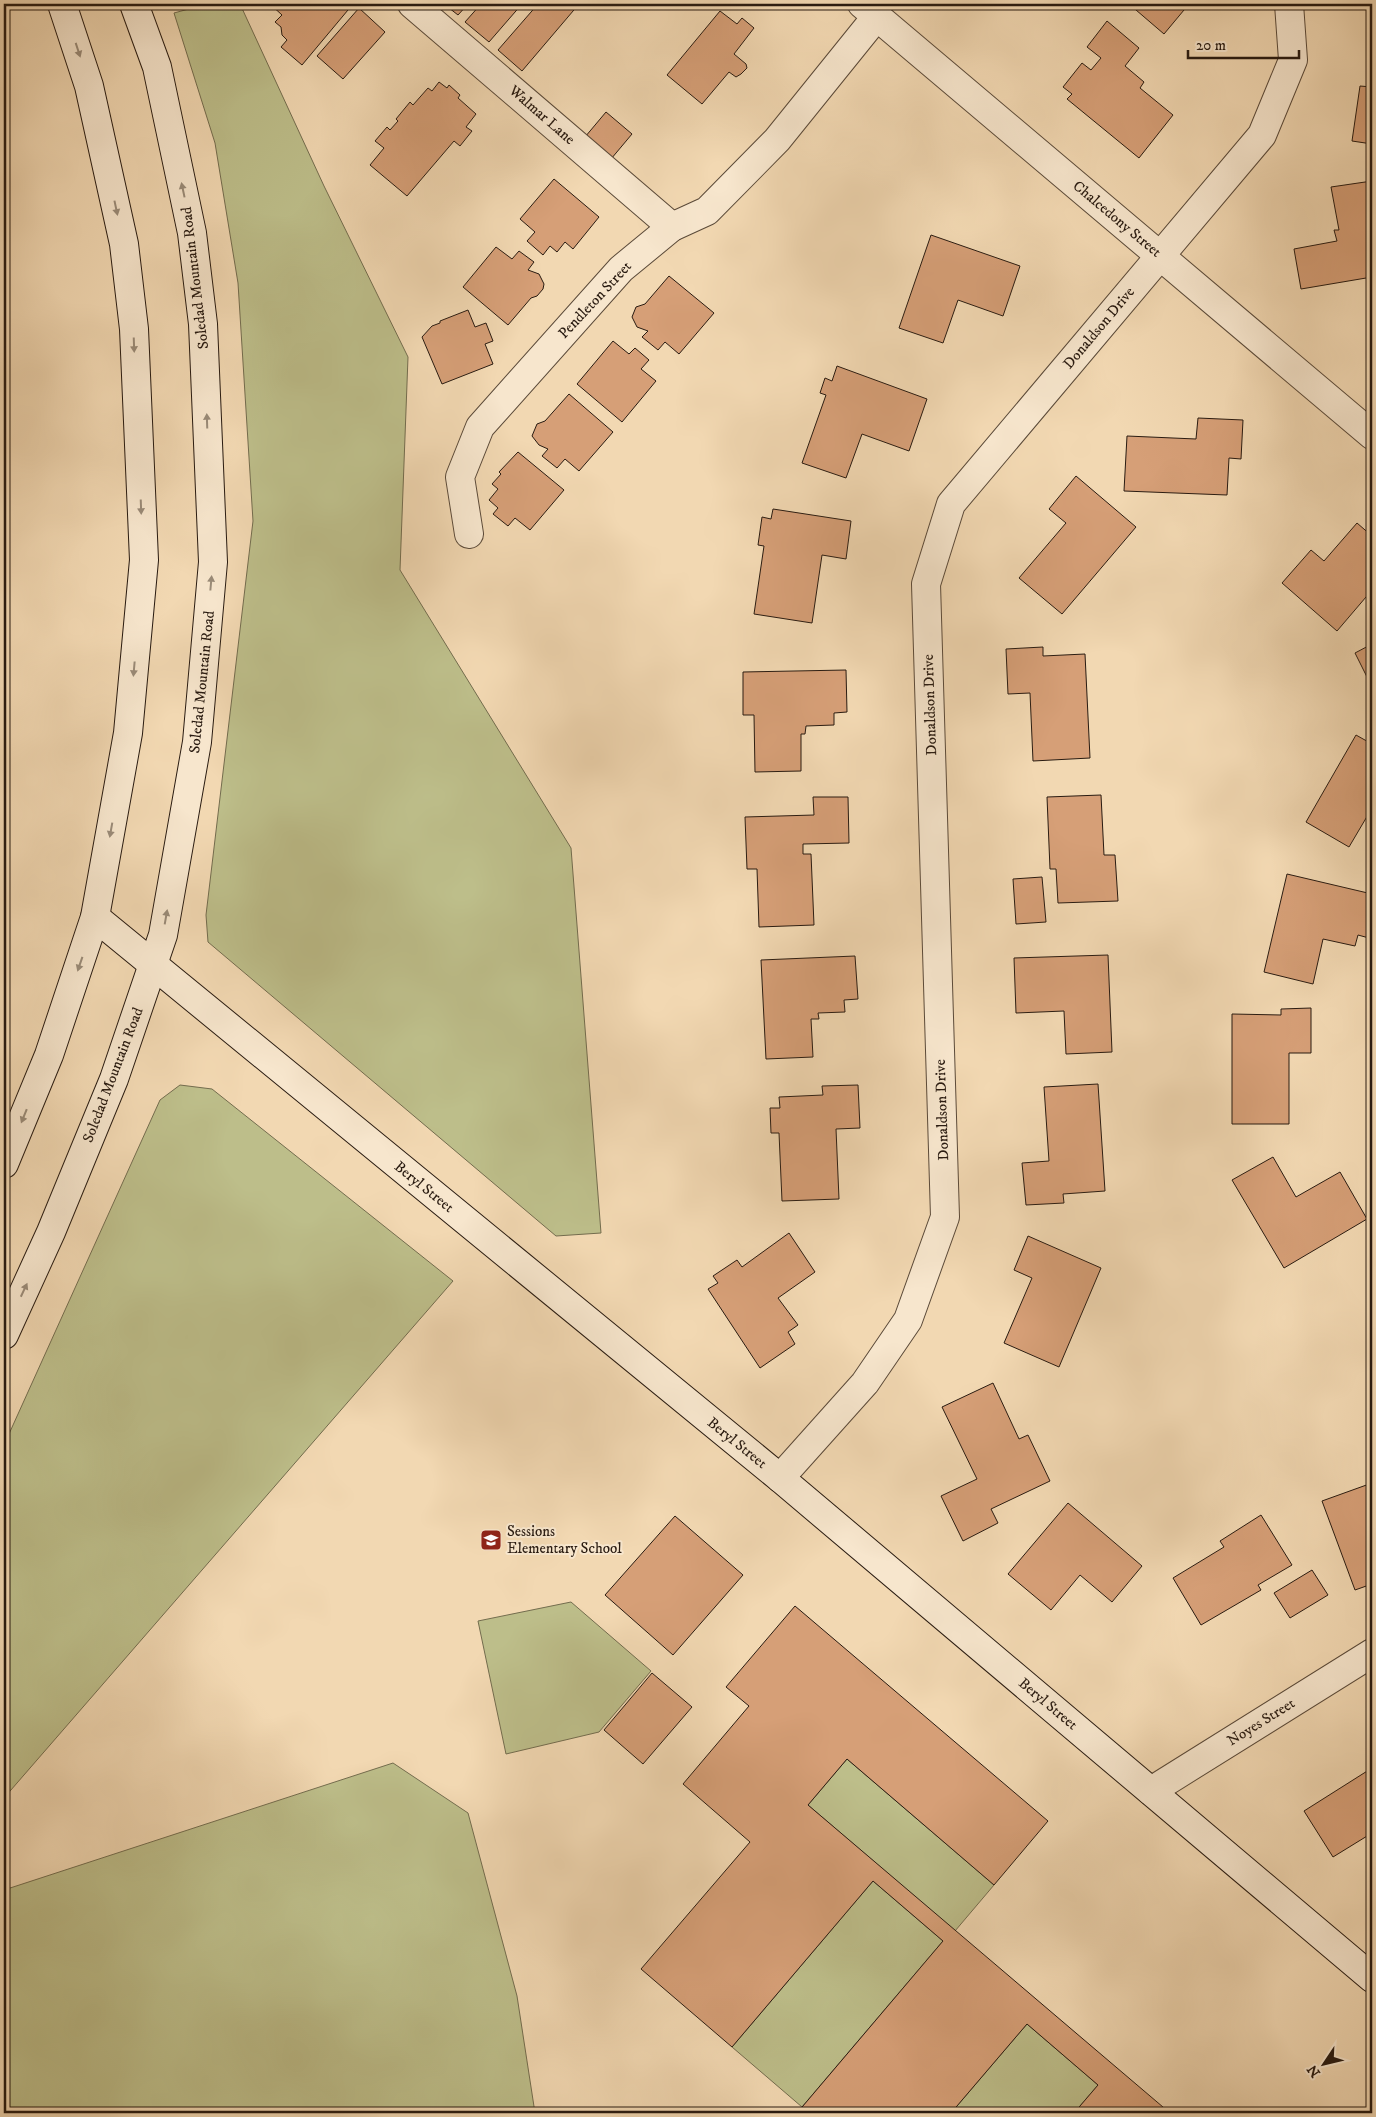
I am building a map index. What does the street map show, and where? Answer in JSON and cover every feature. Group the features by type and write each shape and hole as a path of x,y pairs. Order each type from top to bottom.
{"main road":[{"path":"4,1164 49,1055 95,917 128,733 144,560 134,329 124,244 89,86 62,4"},
{"name":"Soledad Mountain Road","path":"4,1335 51,1232 110,1088 163,935 197,742 213,562 203,324 192,233 157,66 134,4"},
{"name":"Walmar Lane","path":"412,4 672,227"},
{"name":"Donaldson Drive","path":"780,1478 866,1384 908,1320 945,1217 926,584 951,504 1262,135 1293,60 1289,4"},
{"name":"Pendleton Street","path":"469,534 460,477 480,427 621,269 672,227 707,211 777,140 870,10"},
{"name":"Chalcedony Street","path":"870,10 1372,435"},
{"name":"Beryl Street","path":"95,917 780,1478 1372,1978"},
{"name":"Noyes Street","path":"1151,1791 1372,1653"}],"green space":[{"path":"207,4 240,4 324,186 408,357 400,570 571,848 601,1233 556,1236 208,942 206,915 253,521 238,283 215,143 174,13"},
{"path":"180,1085 212,1089 453,1281 4,1798 4,1445 160,1100"},
{"path":"571,1602 651,1671 599,1732 506,1754 478,1621"},
{"path":"847,1759 994,1885 955,1931 808,1805"},
{"path":"393,1763 468,1813 517,1996 535,2113 4,2113 4,1890"},
{"path":"873,1881 943,1941 802,2107 732,2047"},
{"path":"1027,2024 1098,2085 1074,2113 951,2113"}],"building":[{"path":"270,4 353,4 302,65 281,47 287,40 282,35 281,27 275,22 282,15"},
{"path":"444,4 468,4 458,15"},
{"path":"481,4 522,4 489,42 465,22"},
{"path":"538,4 579,4 522,71 498,50"},
{"path":"1129,4 1189,4 1164,34"},
{"path":"1369,4 1372,4 1372,28 1370,28"},
{"path":"359,8 385,32 343,79 317,56"},
{"path":"720,11 737,24 742,18 754,28 734,54 746,64 747,68 736,77 729,72 702,104 667,75"},
{"path":"1107,21 1139,48 1125,66 1144,82 1140,88 1173,115 1139,158 1067,99 1072,94 1063,87 1082,63 1091,70 1101,58 1087,47"},
{"path":"439,82 447,88 449,85 460,95 458,98 476,114 466,127 472,131 460,146 454,141 407,196 370,165 384,148 375,141 387,127 390,130 398,121 396,119 410,102 413,105 428,88 432,91"},
{"path":"1360,86 1372,87 1372,144 1352,141"},
{"path":"606,112 632,134 611,159 585,137"},
{"path":"554,179 599,217 573,249 565,242 557,252 550,246 543,255 527,241 535,232 520,219"},
{"path":"1372,181 1372,277 1301,289 1294,249 1337,241 1334,230 1339,230 1331,187"},
{"path":"931,235 1020,266 1003,316 958,300 943,343 899,328"},
{"path":"496,247 512,259 519,251 534,262 528,270 539,274 544,284 543,289 537,296 531,298 508,325 463,287"},
{"path":"669,276 714,313 679,354 665,342 658,350 642,337 648,331 637,327 632,317 636,307 645,304"},
{"path":"468,310 475,327 486,323 493,341 485,344 493,364 442,384 422,337 432,326 440,323 440,321"},
{"path":"613,341 629,354 635,348 649,360 641,369 656,381 622,422 577,384"},
{"path":"837,366 927,399 909,451 862,434 846,478 802,463 826,395 820,393 825,378 832,381"},
{"path":"569,394 613,432 579,471 565,459 557,468 542,456 548,449 539,445 532,436 537,424 545,421"},
{"path":"1198,418 1243,420 1241,459 1229,458 1227,495 1124,491 1127,436 1196,439"},
{"path":"518,452 564,490 530,530 515,518 508,526 493,514 498,508 489,500 498,489 492,484 501,474 499,472"},
{"path":"1076,476 1136,527 1062,614 1019,578 1066,523 1049,509"},
{"path":"773,509 851,521 846,559 822,555 812,623 754,614 764,546 758,545 762,517 771,519"},
{"path":"1357,523 1372,536 1372,590 1337,631 1282,583 1311,550 1324,561"},
{"path":"1372,644 1372,687 1355,653"},
{"path":"1043,647 1043,656 1085,654 1090,758 1033,761 1030,693 1008,694 1006,649"},
{"path":"846,670 847,712 834,713 834,725 806,726 805,734 801,734 801,771 755,772 754,715 743,715 743,672"},
{"path":"1356,735 1372,744 1372,808 1349,847 1306,822"},
{"path":"1101,795 1104,855 1115,855 1118,901 1058,903 1056,869 1050,869 1047,797"},
{"path":"813,797 848,797 849,843 803,844 803,854 811,854 814,925 759,927 757,869 747,869 745,817 814,815"},
{"path":"1287,874 1372,894 1372,925 1369,938 1358,935 1355,946 1323,939 1313,984 1264,972"},
{"path":"1042,877 1046,922 1016,924 1013,879"},
{"path":"1108,955 1112,1052 1066,1054 1064,1011 1016,1013 1014,958"},
{"path":"855,956 858,999 844,1000 845,1012 818,1013 819,1019 811,1019 813,1057 766,1059 761,960"},
{"path":"1311,1008 1311,1053 1289,1053 1289,1124 1232,1124 1232,1014 1281,1015 1281,1009"},
{"path":"1098,1084 1105,1191 1063,1194 1064,1203 1026,1205 1022,1163 1049,1161 1044,1087"},
{"path":"858,1085 860,1128 836,1129 839,1199 782,1201 779,1133 771,1133 770,1108 780,1108 779,1097 823,1095 822,1086"},
{"path":"1273,1157 1296,1197 1340,1172 1367,1219 1284,1268 1232,1180"},
{"path":"789,1233 815,1272 778,1298 798,1325 788,1332 795,1344 760,1368 708,1289 718,1283 713,1276 737,1260 742,1267"},
{"path":"1028,1236 1101,1268 1059,1367 1004,1343 1032,1278 1014,1270"},
{"path":"993,1383 1019,1439 1028,1435 1050,1481 991,1509 998,1523 963,1541 941,1496 977,1479 942,1407"},
{"path":"1372,1483 1372,1584 1355,1590 1322,1501"},
{"path":"1068,1503 1142,1566 1112,1602 1080,1575 1051,1610 1008,1574"},
{"path":"1261,1515 1292,1565 1258,1585 1261,1590 1201,1625 1173,1578 1224,1547 1220,1541"},
{"path":"675,1516 743,1575 673,1655 605,1595"},
{"path":"1312,1570 1328,1595 1290,1618 1274,1593"},
{"path":"795,1606 1048,1821 994,1885 847,1759 808,1805 1170,2113 1074,2113 1098,2085 1027,2024 951,2113 797,2113 943,1941 873,1881 732,2047 641,1969 750,1842 683,1784 749,1706 726,1687"},
{"path":"652,1673 692,1707 643,1764 604,1730"},
{"path":"1372,1768 1372,1833 1333,1857 1304,1811"}],"place":[{"name":"Sessions Elementary School","path":"491,1540"}]}
